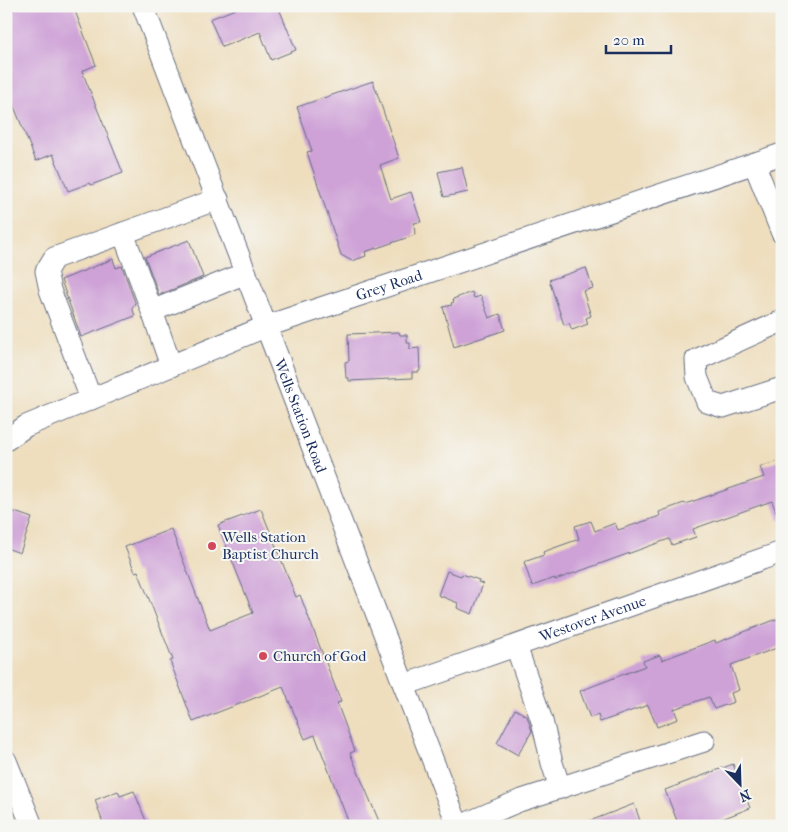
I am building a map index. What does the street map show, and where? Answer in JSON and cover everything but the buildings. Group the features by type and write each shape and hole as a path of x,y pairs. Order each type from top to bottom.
{"street":[{"name":"Wells Station Road","path":"143,6 459,826"},
{"name":"Grey Road","path":"6,440 26,426 267,326 782,154"},
{"path":"754,163 782,234"},
{"path":"91,399 50,290 46,271 54,258 218,199"},
{"path":"124,233 172,366"},
{"path":"152,311 246,273"},
{"path":"782,321 696,360 697,377 707,402 723,406 782,388"},
{"name":"Westover Avenue","path":"404,685 782,552"},
{"path":"516,646 542,721 560,788"},
{"path":"459,826 519,801 704,741"},
{"path":"6,761 32,826"}],"place":[{"name":"Wells Station Baptist Church","path":"212,546"},
{"name":"Church of God","path":"263,656"}]}
